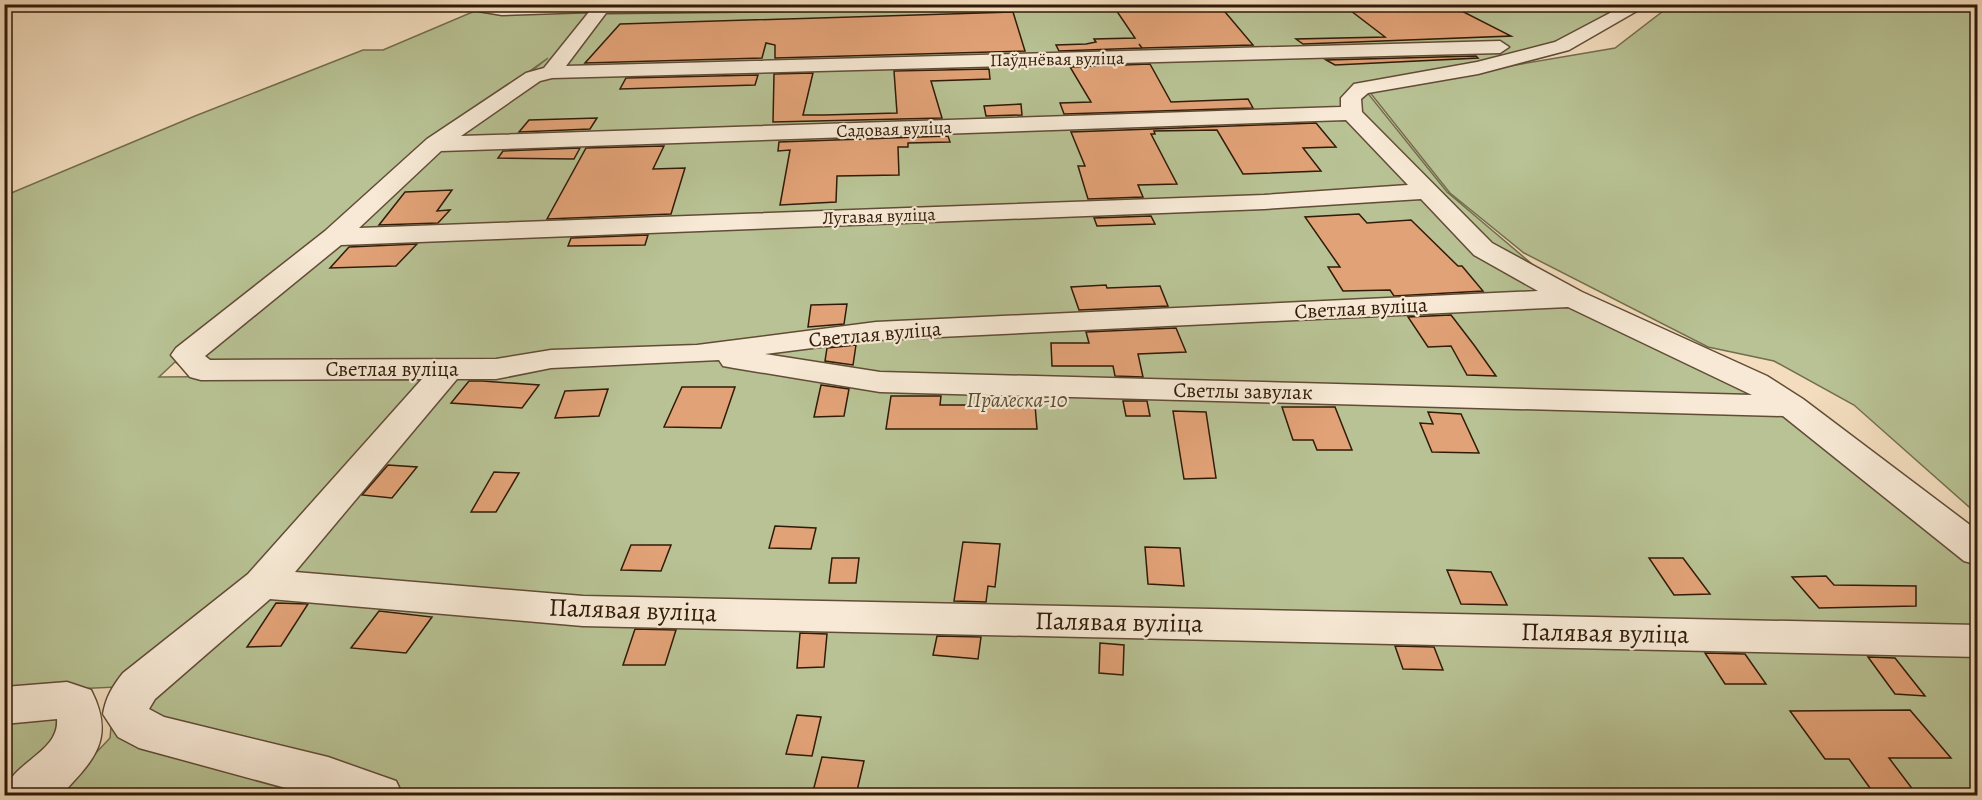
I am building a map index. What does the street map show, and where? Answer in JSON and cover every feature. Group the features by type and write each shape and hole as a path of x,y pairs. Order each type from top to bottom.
{"street":[{"path":"472,7 608,6 793,9 963,4"},
{"path":"1641,4 1562,46 1478,68 1361,88 1351,98 1352,113 1424,191 1482,249 1572,298 1756,383 1791,406 1977,551"},
{"path":"334,237 435,144 533,77 552,72 608,6"},
{"name":"Паўднёвая вуліца","path":"552,72 1562,46"},
{"name":"Садовая вуліца","path":"435,144 1352,113"},
{"name":"Лугавая вуліца","path":"334,237 1264,202 1424,191"},
{"name":"Светлая вуліца","path":"334,237 187,355 201,370 496,369 551,359 697,354 876,331 1572,298"},
{"name":"Светлы завулак","path":"697,354 880,382 1791,406"},
{"path":"379,795 328,778 156,734 134,724 126,714 128,699 140,686 262,584 448,369"},
{"name":"Палявая вуліца","path":"262,584 583,610 1977,641"},
{"path":"4,706 67,700 75,703 81,717 80,735 61,761 27,795"}],"green space":[{"name":"Пралеска-10","path":"489,5 1647,5 1571,46 1404,84 1615,48 1671,5 1977,5 1977,514 1854,405 1774,361 1708,347 1524,253 1450,193 1368,90 1366,91 1447,192 1572,298 1749,384 1977,553 1977,795 56,795 110,738 114,694 117,687 5,692 4,196 195,116 363,50 383,50","holes":["548,58 297,258 426,145","175,362 194,375 292,376 159,377"]},
{"path":"85,693 77,754 5,796 5,700"}],"building":[{"path":"1342,4 1448,4 1511,36 1303,44 1296,39 1385,37"},
{"path":"1220,6 1253,45 1059,51 1056,45 1086,44 1096,42 1094,39 1135,38 1116,10"},
{"path":"1013,12 1025,51 775,58 775,45 766,43 762,58 585,63 620,24"},
{"path":"1476,56 1478,58 1335,65 1326,60"},
{"path":"1150,64 1171,102 1248,99 1253,108 1064,114 1060,103 1091,102 1070,67"},
{"path":"989,69 990,79 931,81 942,118 773,122 774,74 813,73 803,115 824,115 897,113 894,71"},
{"path":"758,75 755,85 620,89 626,78"},
{"path":"1021,104 1022,115 986,116 984,106"},
{"path":"597,118 590,129 519,132 529,120"},
{"path":"1316,123 1336,147 1303,148 1321,171 1243,174 1217,130 1154,131 1155,134 1151,134 1177,184 1138,185 1143,197 1088,199 1078,166 1085,166 1071,132"},
{"path":"948,136 950,142 908,143 908,147 898,147 899,175 837,176 836,202 780,205 790,150 778,151 779,142"},
{"path":"664,146 653,169 685,168 671,214 547,219 586,148"},
{"path":"580,148 574,159 498,158 503,151"},
{"path":"452,190 437,211 450,210 438,223 379,225 405,192"},
{"path":"1359,214 1367,223 1411,220 1458,266 1462,266 1483,291 1394,296 1390,290 1343,291 1328,267 1340,267 1305,217"},
{"path":"1151,216 1155,224 1097,226 1094,218"},
{"path":"648,235 645,245 568,246 571,238"},
{"path":"417,244 396,266 330,268 349,247"},
{"path":"1106,285 1107,288 1160,286 1168,306 1079,310 1071,287"},
{"path":"847,304 844,324 808,327 811,305"},
{"path":"1451,315 1496,376 1467,375 1451,346 1428,347 1408,317"},
{"path":"1176,328 1186,352 1138,354 1143,377 1115,376 1113,366 1052,366 1051,343 1089,343 1086,332"},
{"path":"856,345 853,365 825,361 827,348"},
{"path":"469,381 539,385 522,408 451,403"},
{"path":"821,385 849,389 844,416 814,417"},
{"path":"682,387 735,387 721,428 664,427"},
{"path":"608,389 599,416 555,418 565,391"},
{"path":"891,396 941,396 940,405 1035,405 1037,429 886,429"},
{"path":"1123,401 1147,401 1150,416 1126,416"},
{"path":"1282,407 1335,407 1352,450 1317,450 1313,440 1293,440"},
{"path":"1173,411 1206,412 1216,478 1184,479"},
{"path":"1428,412 1461,414 1479,453 1432,452 1420,423 1433,424"},
{"path":"388,465 417,467 392,498 362,495"},
{"path":"494,472 519,473 496,512 471,512"},
{"path":"775,526 816,528 811,549 769,548"},
{"path":"963,542 1000,544 995,587 988,586 986,602 954,601"},
{"path":"631,545 671,545 661,571 621,570"},
{"path":"1145,547 1180,548 1184,586 1148,584"},
{"path":"832,558 859,558 856,583 829,583"},
{"path":"1649,558 1683,558 1710,594 1674,595"},
{"path":"1447,570 1491,572 1507,605 1461,604"},
{"path":"1826,576 1834,585 1916,586 1916,606 1819,608 1792,577"},
{"path":"276,603 308,604 281,646 247,647"},
{"path":"379,611 432,617 406,653 351,648"},
{"path":"635,629 676,630 665,665 623,665"},
{"path":"800,633 827,634 824,667 797,668"},
{"path":"937,636 981,637 978,659 933,655"},
{"path":"1100,643 1124,645 1123,675 1099,673"},
{"path":"1395,646 1434,647 1443,670 1403,669"},
{"path":"1705,653 1745,654 1766,684 1725,684"},
{"path":"1868,657 1895,658 1925,696 1895,694"},
{"path":"1910,710 1951,758 1889,758 1917,795 1875,795 1849,759 1825,759 1790,711"},
{"path":"797,715 821,717 812,756 786,754"},
{"path":"822,757 864,761 856,795 812,795"}]}
